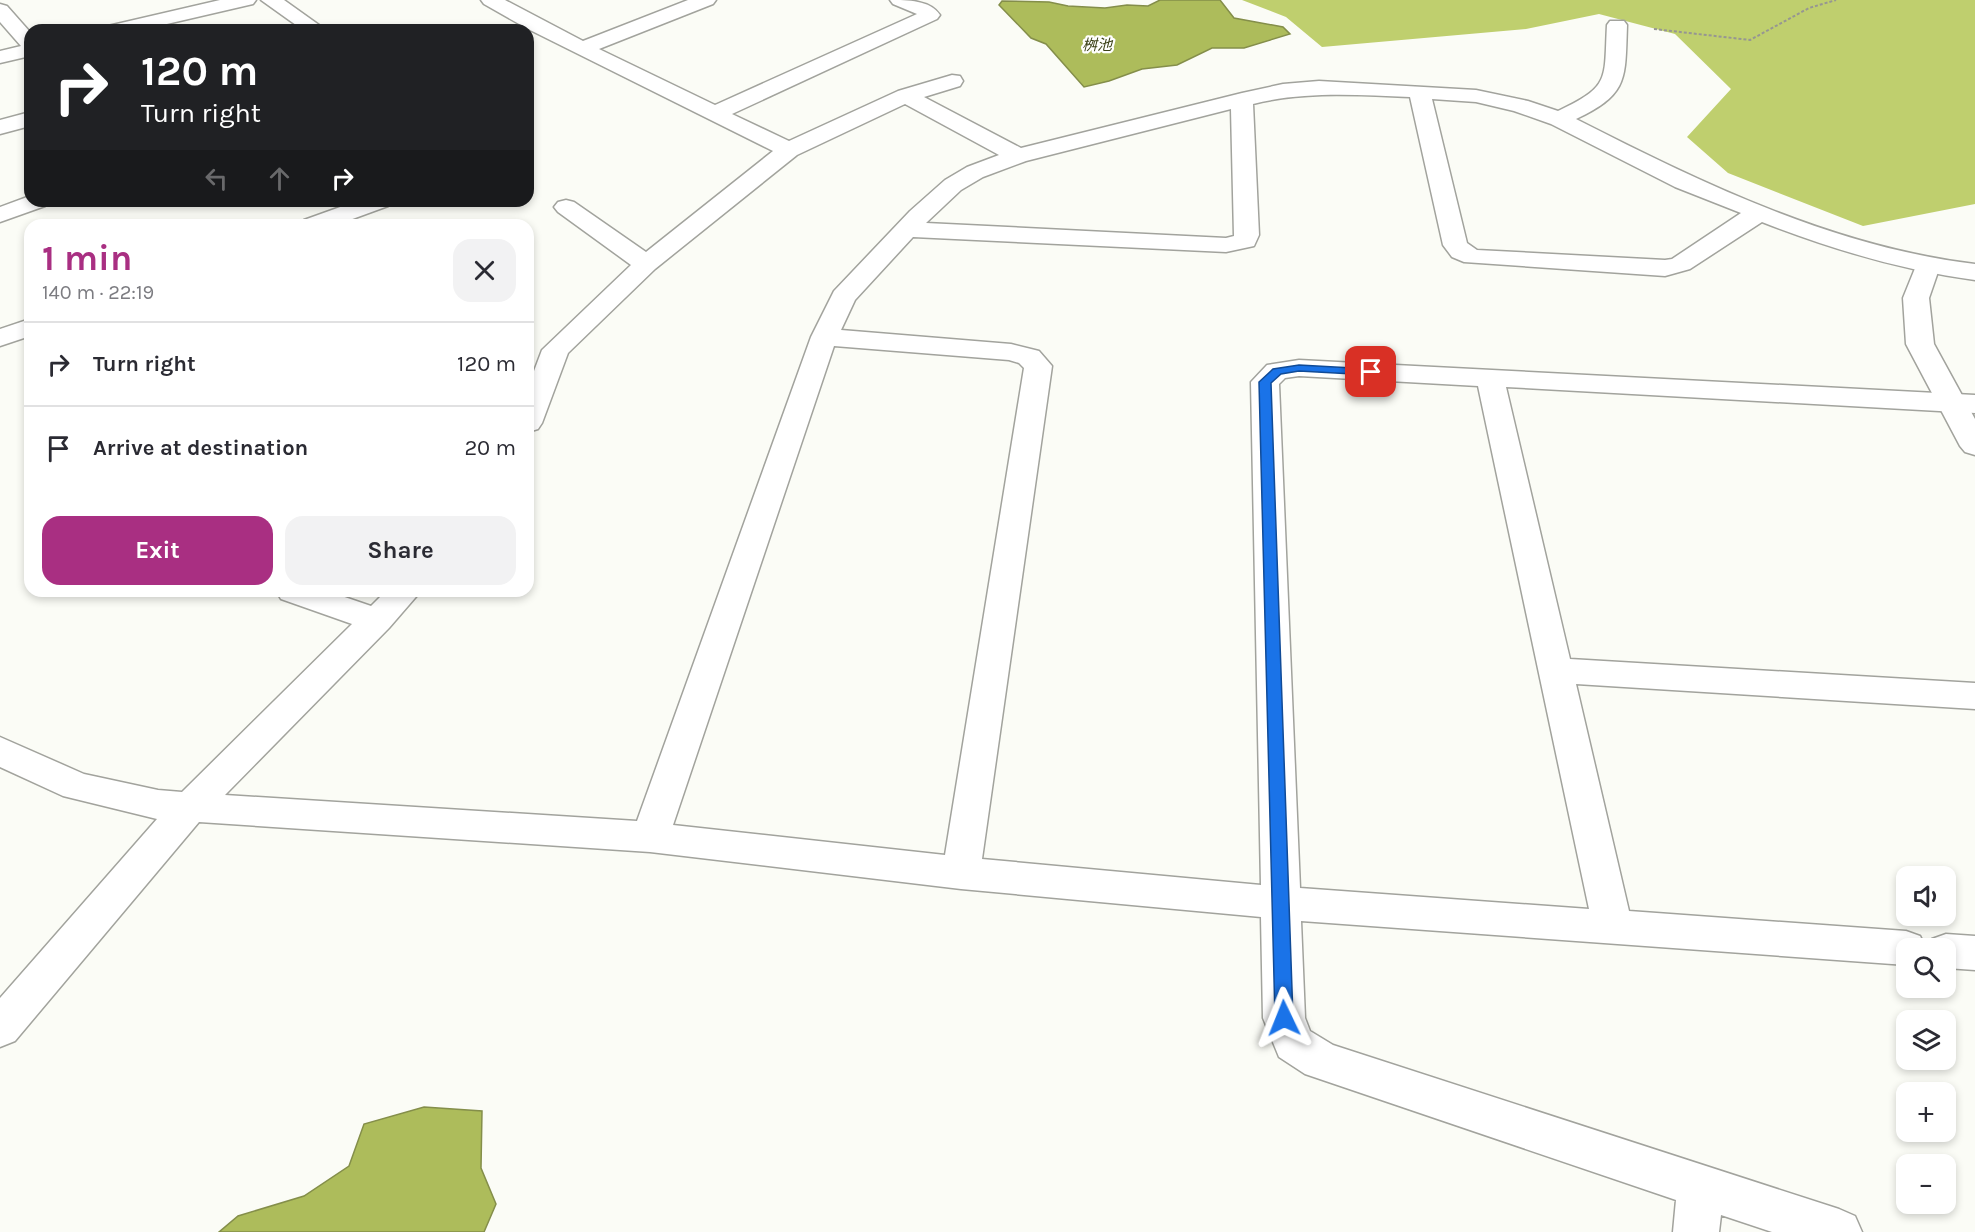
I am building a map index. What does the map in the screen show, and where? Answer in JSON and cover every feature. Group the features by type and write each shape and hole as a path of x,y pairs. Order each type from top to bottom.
{"street":[{"path":"141,24 246,0"},
{"path":"271,0 307,24"},
{"path":"490,0 789,150"},
{"path":"583,48 706,0"},
{"path":"716,112 930,15 928,11 900,0"},
{"path":"0,10 24,37"},
{"path":"1559,119 1597,102 1613,84 1617,25"},
{"path":"0,57 24,51"},
{"path":"534,407 556,350 646,264 789,150 906,96 952,81"},
{"path":"650,837 824,337 843,297 953,185 975,172 1018,156 1283,90 1319,87 1476,96 1559,119 1683,182 1820,236 1927,266 1975,272"},
{"path":"1419,91 1455,245 1461,252 1473,257 1665,268 1681,264 1760,212"},
{"path":"906,96 1018,156"},
{"path":"907,230 1226,245 1245,241 1247,235 1242,99"},
{"path":"0,128 24,121"},
{"path":"0,215 24,206"},
{"path":"330,219 363,207"},
{"path":"567,207 646,264"},
{"path":"1927,266 1916,298 1920,344 1963,404 1975,446"},
{"path":"0,338 24,329"},
{"path":"824,337 1011,352 1029,357 1038,366 961,873"},
{"path":"1839,1232 1320,1059 1294,1044 1284,1018 1265,382 1277,371 1299,368 1963,404"},
{"path":"1490,379 1613,927"},
{"path":"310,597 377,620"},
{"path":"0,1028 190,807 399,597"},
{"path":"1556,670 1975,696"},
{"path":"0,751 76,786 158,805 650,837 961,873 1280,903 1896,947"},
{"path":"1956,952 1975,953"},
{"path":"1696,1232 1700,1185"}],"path":[{"path":"1617,25 1750,40 1809,8 1836,0"}],"shaded area":[{"path":"1242,0 1975,0 1975,204 1863,226 1728,173 1687,137 1731,89 1675,34 1599,14 1526,29 1322,47 1286,17"}],"water":[{"name":"桝池","path":"1160,0 1220,0 1234,18 1283,27 1290,34 1244,48 1212,48 1177,65 1142,69 1084,87 1046,44 1031,38 999,5 1002,1 1049,2 1068,6 1105,8 1127,5 1148,6"},
{"path":"424,1107 482,1111 481,1168 496,1204 484,1232 219,1232 238,1216 304,1196 349,1166 364,1124"}],"route":[{"path":"1284,1018 1265,382 1277,371 1299,368 1371,372"}]}
